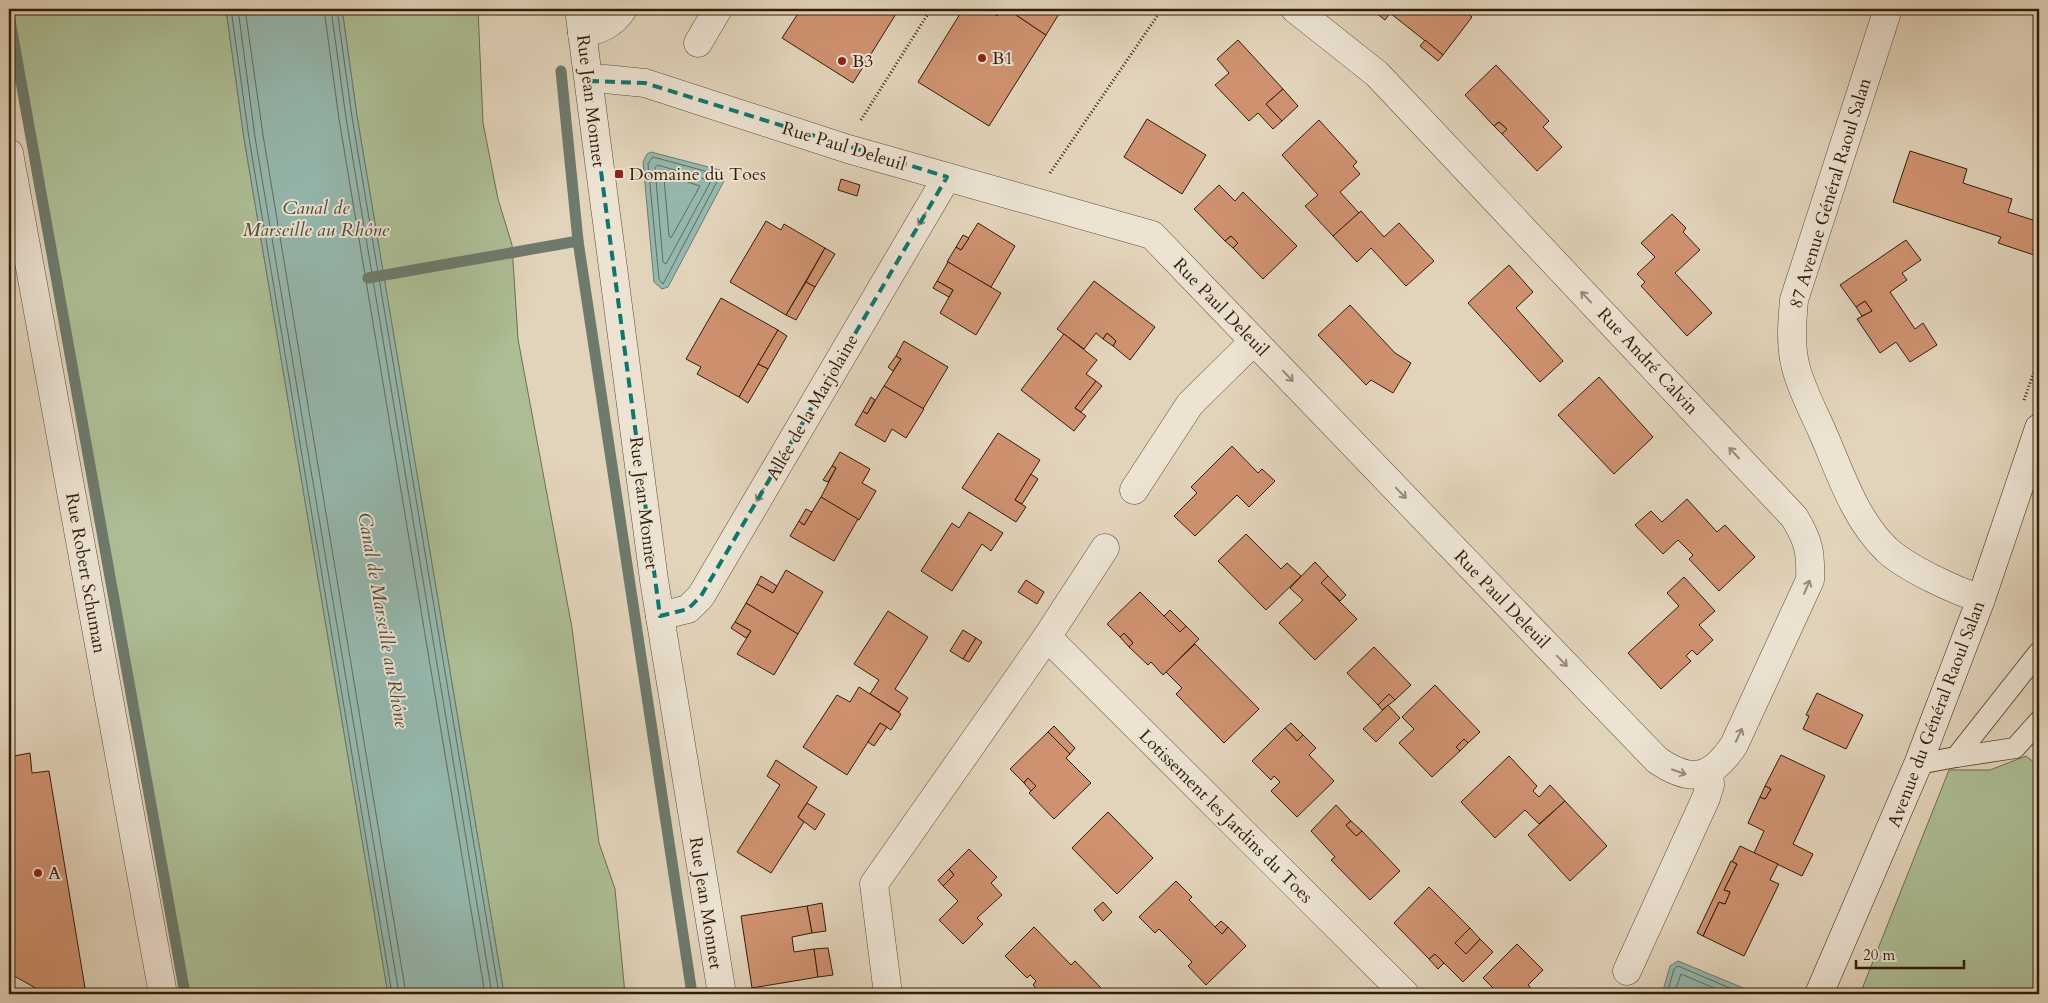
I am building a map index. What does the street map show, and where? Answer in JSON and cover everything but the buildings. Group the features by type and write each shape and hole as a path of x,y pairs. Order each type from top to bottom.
{"street":[{"path":"581,21 596,31 613,22 623,9"},
{"path":"698,43 718,9"},
{"name":"Rue André Calvin","path":"1295,9 1377,74 1794,517 1806,536 1811,556 1810,580 1734,745 1724,760 1709,772"},
{"name":"87 Avenue Général Raoul Salan","path":"1888,9 1794,300 1791,334 1796,367 1852,501 1870,531 1888,551 1957,590 1981,600"},
{"name":"Rue Jean Monnet","path":"581,21 660,616 722,994"},
{"name":"Rue Paul Deleuil","path":"589,81 605,79 645,84 848,149 1152,235 1657,760 1675,772 1690,776 1709,772"},
{"name":"Rue Robert Schuman","path":"9,153 160,992"},
{"name":"Allée de la Marjolaine","path":"660,616 688,609 701,596 947,177"},
{"path":"1134,490 1190,404 1254,341"},
{"name":"Avenue du Général Raoul Salan","path":"1819,994 1918,764 1981,600 2039,428"},
{"path":"888,994 874,884 1047,637 1105,548"},
{"name":"Lotissement les Jardins du Toes","path":"1047,637 1405,994"},
{"path":"1627,971 1706,798 1710,786 1709,772"}],"lane":[{"path":"1956,757 2039,652"},
{"path":"1918,764 2015,748 2039,721"}],"path":[{"path":"858,124 931,9"},
{"path":"1048,176 1162,9"}],"highlighted area":[{"path":"589,81 645,83 947,177 701,596 688,609 660,616"}],"green space":[{"path":"9,9 226,9 244,138 388,994 185,994"},
{"path":"342,9 478,9 483,123 498,199 512,245 518,339 572,628 599,843 615,889 625,994 504,994 357,116"},
{"path":"2026,756 2039,766 2039,994 1860,994 1949,770 1990,770"}],"water":[{"name":"Canal de Marseille au Rhône","path":"226,9 342,9 357,116 504,994 388,994 244,138"},
{"path":"651,152 720,170 724,175 724,181 668,287 662,289 654,282 643,162 647,154"},
{"path":"1678,961 1748,990 1751,994 1662,994 1670,966"}],"waterway":[{"path":"9,15 185,994"},
{"path":"561,71 578,241 692,994"},
{"path":"368,278 578,241"}],"place":[{"name":"B1","path":"982,58"},
{"name":"B3","path":"842,61"},
{"name":"Domaine du Toes","path":"619,174"},
{"name":"A","path":"38,873"}]}
